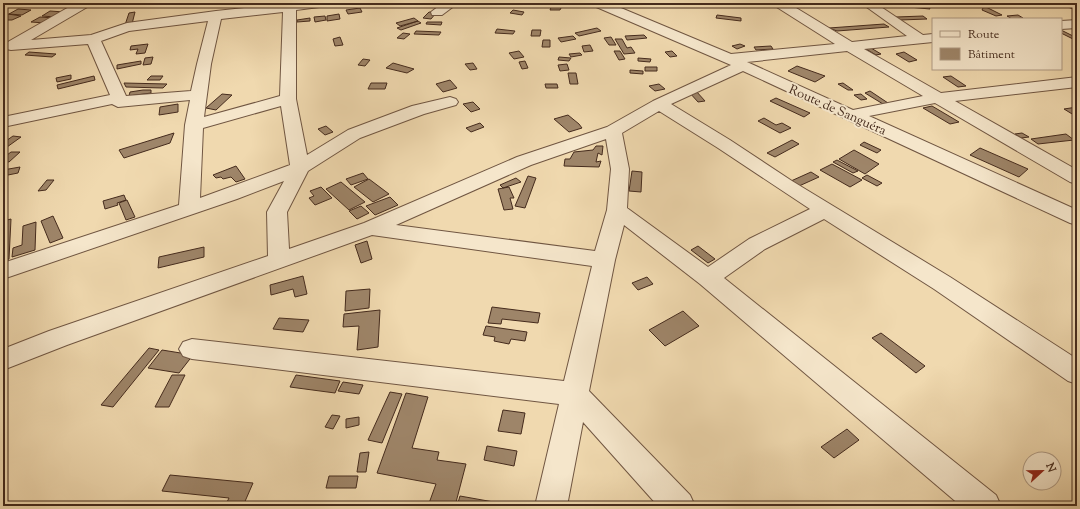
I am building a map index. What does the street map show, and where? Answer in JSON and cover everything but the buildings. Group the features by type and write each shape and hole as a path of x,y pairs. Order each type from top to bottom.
{"street":[{"path":"7,48 85,3"},
{"path":"7,48 93,39 127,27 210,12 290,7 323,3"},
{"path":"437,12 452,3"},
{"name":"Route de Sanguéra","path":"598,3 851,115 1077,218"},
{"path":"779,3 936,98 1077,178"},
{"path":"867,3 927,39"},
{"path":"1071,3 1077,6"},
{"path":"280,259 277,212 300,168 288,99 290,7"},
{"path":"189,208 194,125 210,12"},
{"path":"1062,25 1077,24"},
{"path":"93,39 119,98 118,102 198,94"},
{"path":"3,360 58,338 371,228 524,161 613,131 735,63 850,47 927,39"},
{"path":"851,115 936,98 1077,82"},
{"path":"3,122 119,98"},
{"path":"194,125 288,99"},
{"path":"3,271 230,195 300,168 354,134 418,110 450,102"},
{"path":"659,104 942,283 1077,373"},
{"path":"552,506 604,260 617,210 620,169 613,131"},
{"path":"617,210 708,278 984,506"},
{"path":"708,278 758,244 825,210"},
{"path":"371,228 604,260"},
{"path":"192,349 575,394 679,506"}]}
